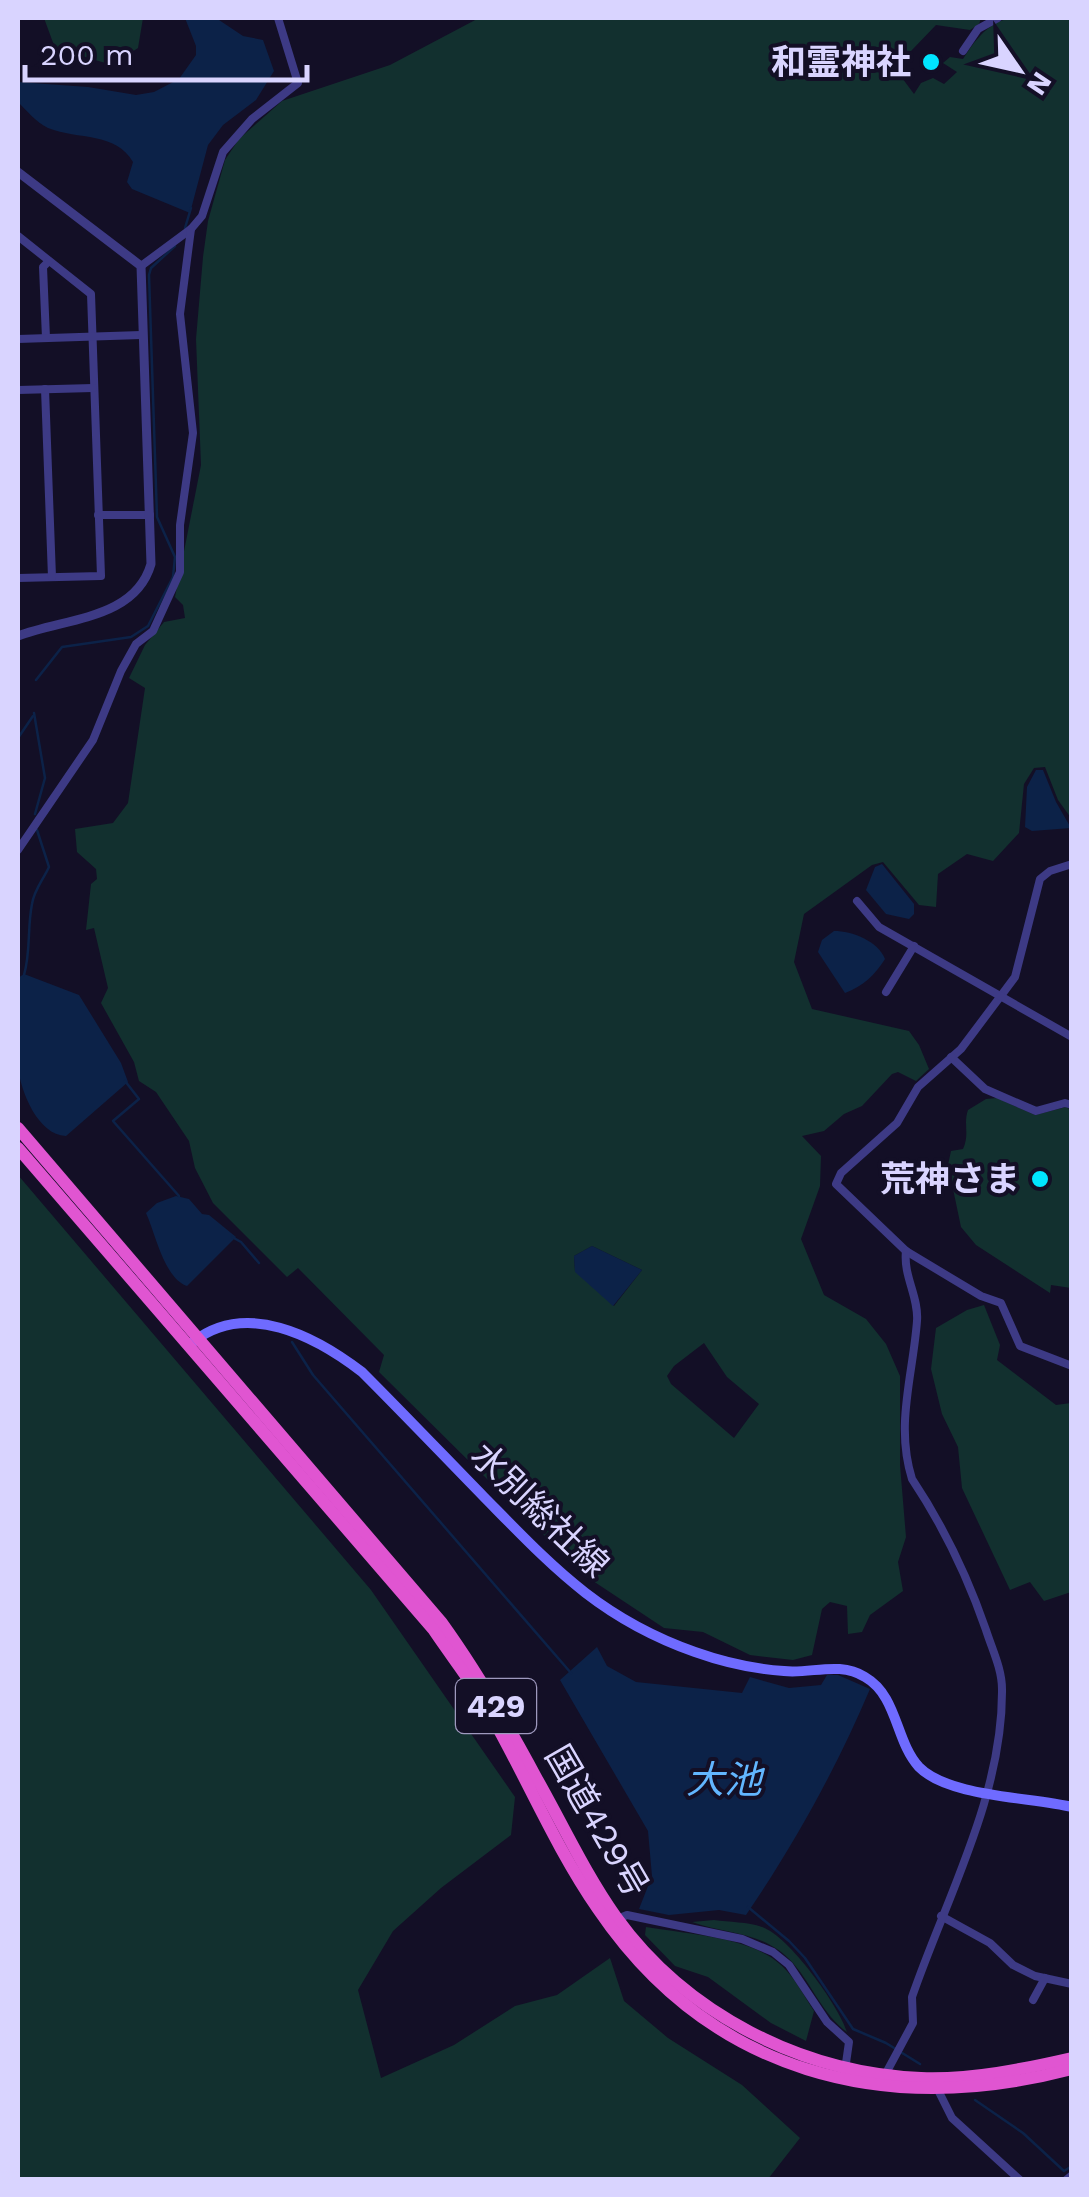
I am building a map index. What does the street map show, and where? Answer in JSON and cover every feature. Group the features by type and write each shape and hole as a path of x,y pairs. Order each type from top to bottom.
{"highway":[{"name":"国道429号","path":"18,1128 433,1629 487,1708 566,1856 654,1978 721,2029 785,2062 884,2080 937,2084 1006,2084 1072,2069"},
{"name":"国道429号","path":"18,1148 193,1342"},
{"name":"国道429号","path":"937,2084 1072,2058"}],"main road":[{"name":"水別総社線","path":"193,1342 215,1326 250,1322 274,1326 334,1350 362,1372 560,1575 596,1602 658,1638 712,1657 788,1672 824,1667 863,1675 887,1700 918,1766 939,1780 1072,1807"}],"street":[{"path":"141,266 191,229 202,216 222,152 252,118 298,82 278,18"},
{"path":"964,51 978,30 998,18"},
{"path":"18,172 141,266"},
{"path":"18,850 93,740 121,671 136,644 153,631 180,572 180,525 193,433 180,314 191,229"},
{"path":"18,236 91,294 101,576 18,578"},
{"path":"46,338 43,267 49,261"},
{"path":"18,636 117,606 136,593 151,564 141,266"},
{"path":"18,340 141,336"},
{"path":"18,390 93,388"},
{"path":"45,389 52,577"},
{"path":"98,515 150,515"},
{"path":"1072,864 1050,871 1040,880 1016,976 1002,996 951,1057 918,1086 897,1123 837,1178 840,1190 906,1252 1001,1304 1020,1346 1072,1366"},
{"path":"857,901 878,927 1072,1037"},
{"path":"886,992 914,946"},
{"path":"951,1057 985,1089 1036,1112 1065,1103 1072,1105"},
{"path":"884,2080 913,2023 912,1997 987,1792 997,1738 1000,1673 957,1554 908,1467 904,1402 917,1321 904,1267 906,1252"},
{"path":"613,1921 627,1915 742,1939 773,1952 789,1965 827,2022 849,2042 844,2073"},
{"path":"941,1916 975,1934 1013,1965 1072,1984"},
{"path":"1032,2000 1045,1978"},
{"path":"937,2084 952,2118 1020,2180"}],"green space":[{"path":"1021,17 1071,18 1071,818 1058,800 1045,767 1034,768 1024,784 1019,833 993,861 967,854 938,874 936,907 919,905 883,862 872,865 804,914 794,962 812,1009 909,1031 929,1069 916,1081 898,1072 892,1074 862,1106 844,1114 824,1131 802,1136 821,1156 820,1186 801,1239 824,1295 866,1319 886,1344 900,1376 900,1465 906,1537 898,1562 903,1591 870,1615 862,1632 848,1634 847,1606 830,1602 822,1609 812,1655 793,1660 750,1655 703,1632 664,1628 584,1575 379,1372 384,1355 298,1268 287,1277 213,1203 195,1168 189,1141 156,1092 139,1081 134,1062 101,1003 108,988 94,928 86,930 96,869 77,852 75,829 113,823 128,803 145,688 129,678 145,645 164,622 185,618 183,605 175,597 201,465 196,339 203,257 208,221 225,160 239,139 282,101 390,65 479,18 981,18 970,30 936,25 911,51 898,50 890,56 914,94 921,83 933,78 944,84 957,72 943,63 950,57 963,59 986,30 997,23","holes":["592,1246 642,1270 614,1306 575,1271 574,1256","704,1343 727,1377 759,1404 734,1438 671,1384 667,1376"]},
{"path":"44,18 143,18 138,48 112,65 55,48"},
{"path":"997,1098 1035,1115 1066,1107 1071,1110 1071,1288 1051,1285 1050,1293 976,1245 961,1227 948,1165 951,1151 963,1149 968,1110 986,1099"},
{"path":"18,1175 371,1590 515,1797 511,1835 441,1888 393,1931 358,1990 381,2078 454,2045 515,2006 557,1995 610,1958 624,2001 668,2038 742,2085 800,2138 768,2179 18,2179"},
{"path":"984,1305 1000,1345 997,1360 1056,1405 1071,1403 1071,1592 1044,1601 1030,1582 1010,1590 962,1488 958,1447 942,1414 931,1369 936,1328"},
{"path":"714,1920 757,1925 773,1933 812,1973 847,2032 782,1953 758,1939 692,1922"},
{"path":"646,1927 718,1938 769,1956 791,1976 814,2011 806,2041 771,2023 708,1977 675,1966 645,1935"}],"water":[{"path":"185,18 216,18 243,36 263,40 274,71 256,100 223,125 208,145 190,213 132,189 127,182 133,162 117,146 48,128 18,102 18,82 136,95 154,92 179,79 196,55"},
{"path":"1036,770 1043,770 1071,828 1032,831 1025,827 1027,787"},
{"path":"882,864 914,904 914,914 909,919 886,914 866,890 875,867"},
{"path":"834,931 864,938 885,959 868,979 845,993 818,952 822,940"},
{"path":"24,974 79,995 121,1063 128,1082 66,1136 56,1134 39,1120 20,1078 16,1023 18,978"},
{"path":"176,1196 189,1199 202,1214 209,1215 236,1237 187,1286 172,1274 146,1213 157,1203"},
{"path":"592,1246 642,1270 613,1306 575,1272 574,1256"},
{"name":"大池","path":"597,1647 607,1666 636,1682 742,1693 750,1677 789,1688 821,1685 827,1675 838,1675 870,1689 814,1805 746,1915 719,1910 669,1915 639,1909 652,1876 648,1831 560,1680"}],"waterway":[{"path":"185,228 191,208"},
{"path":"36,680 62,647 131,637 148,626 173,577 175,557 157,517 149,275 151,268 175,246"},
{"path":"34,713 45,778 35,814"},
{"path":"18,738 33,716"},
{"path":"24,975 33,899 49,867 37,830"},
{"path":"125,1081 139,1099 113,1121 179,1196"},
{"path":"232,1237 259,1263"},
{"path":"292,1342 313,1375 571,1673"},
{"path":"748,1907 805,1958 853,2029 920,2064"},
{"path":"975,2100 1023,2133 1064,2171 1072,2166"}],"place":[{"name":"和霊神社","path":"931,62"},
{"name":"荒神さま","path":"1040,1179"}]}
